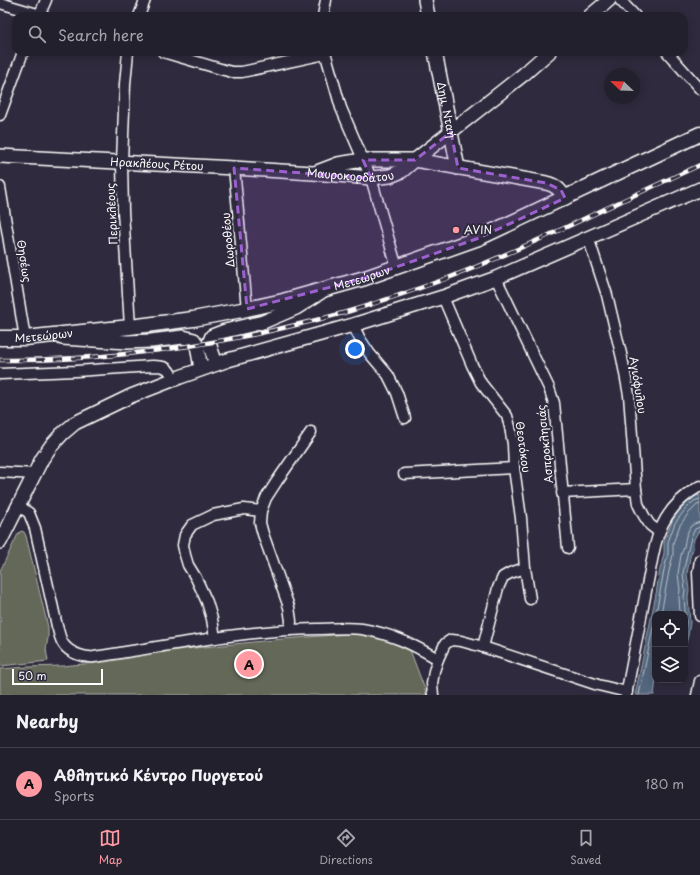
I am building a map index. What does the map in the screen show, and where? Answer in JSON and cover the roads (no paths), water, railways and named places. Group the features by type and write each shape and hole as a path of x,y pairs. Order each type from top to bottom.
{"main road":[{"name":"Μετεώρων","path":"0,338 29,337 194,319 247,310 365,278 479,238 700,134"}],"street":[{"path":"42,12 46,0"},
{"path":"140,12 146,0"},
{"path":"324,12 326,0"},
{"path":"425,0 427,12"},
{"path":"595,12 609,0"},
{"path":"620,0 631,12"},
{"path":"0,3 28,12"},
{"path":"0,116 22,56"},
{"name":"Περικλέους","path":"128,56 122,162 123,211 130,327"},
{"path":"177,56 232,72 242,72 312,56"},
{"path":"326,56 341,108 371,178 397,268"},
{"name":"Δημ. Νταή","path":"436,56 458,168"},
{"name":"Μαυροκορδάτου","path":"313,173 371,178 390,176 402,170 524,74 544,56"},
{"path":"671,56 700,89"},
{"name":"Ηρακλέους Ρέτου","path":"0,156 313,173"},
{"name":"Μαυροκορδάτου","path":"313,173 338,164 363,160 415,160"},
{"path":"415,160 552,185 561,190 565,198"},
{"name":"Δωροθέου","path":"234,168 247,310"},
{"name":"Θησέως","path":"0,188 29,337"},
{"path":"0,542 42,459 62,434 75,423 131,396 201,369 443,298 496,278 700,188"},
{"name":"Αγιόφυλου","path":"588,237 607,294 629,395 638,504 650,525 659,532"},
{"name":"Ασπροκλησιάς","path":"496,278 549,388 554,403 568,548"},
{"path":"216,364 209,343 212,336 225,331 263,322 296,308 326,289"},
{"name":"Θεοτόκου","path":"443,298 481,383 507,416 511,433 525,568 530,599"},
{"path":"353,325 366,349 388,375 397,393 405,418"},
{"path":"29,337 127,342 151,342 183,337 194,340 197,345 201,369"},
{"path":"0,374 83,371 152,366 165,368 170,372 173,379"},
{"path":"290,630 290,607 263,534 260,523 261,511 266,498 311,432"},
{"path":"404,474 514,468"},
{"path":"0,472 35,474"},
{"path":"433,695 432,684 434,671 445,644 451,640 461,640 626,693 653,555 659,532 673,507 685,495 700,486"},
{"path":"562,493 636,488"},
{"path":"18,506 29,513 35,528 61,640 69,650 83,656 94,658 215,638 290,630 338,628 360,629 384,634 401,640 438,659"},
{"path":"215,638 207,602 188,565 185,555 183,545 185,536 192,525 213,515 244,509 261,511"},
{"path":"700,560 698,580 700,616"},
{"path":"483,647 498,588 503,577 525,568"},
{"path":"697,695 700,681"}],"water":[{"path":"700,495 700,529 694,539 687,574 690,623 688,636 688,611 652,611 664,553 664,541 672,521 681,508 693,497"},
{"path":"652,613 652,683 656,683 654,695 635,695"}],"railway":[{"path":"0,360 97,357 161,350 256,334 338,314 448,278 542,238 700,165"}],"place":[{"name":"AVIN","path":"456,230"},
{"name":"Αθλητικό Κέντρο Πυργετού","path":"249,664"}]}
